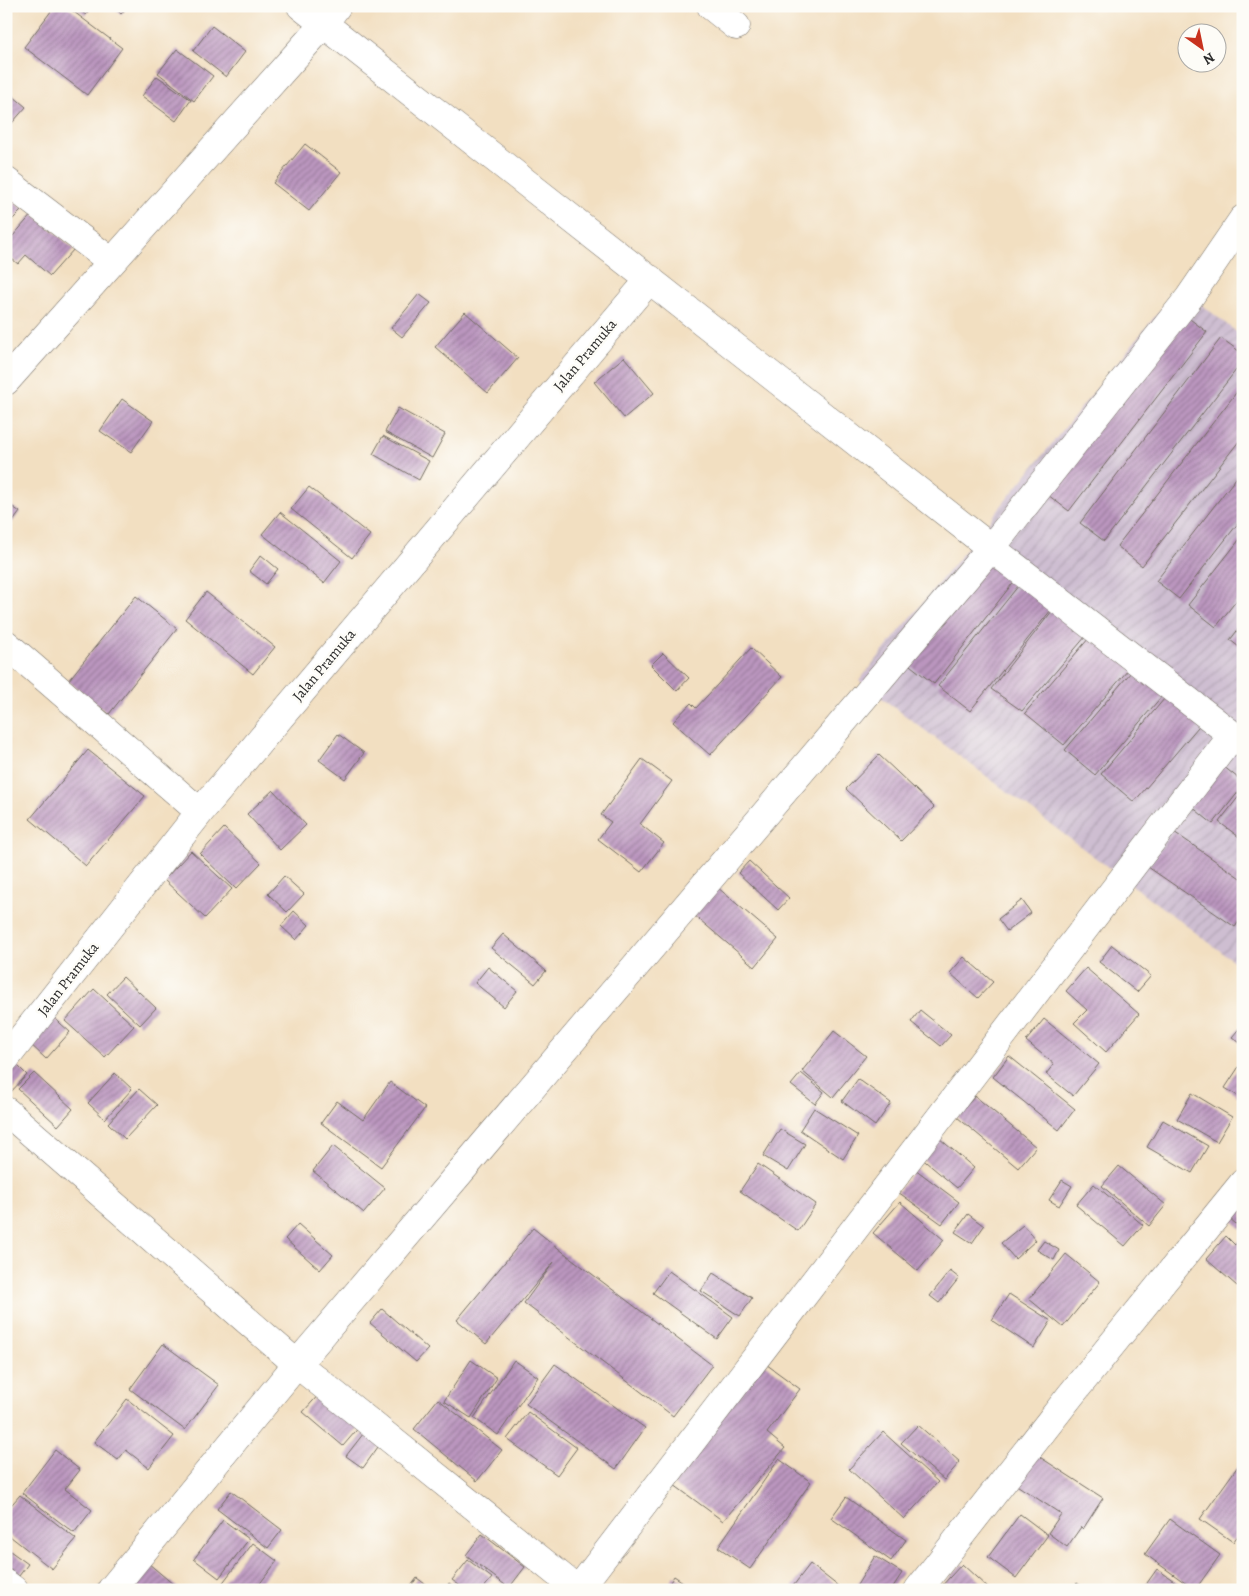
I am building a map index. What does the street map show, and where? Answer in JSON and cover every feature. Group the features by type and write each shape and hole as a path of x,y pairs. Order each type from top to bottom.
{"street":[{"path":"6,1111 297,1364 578,1590 1240,740 991,548 650,279 330,16 301,6"},
{"path":"711,6 736,26"},
{"path":"6,381 330,16"},
{"path":"6,181 112,262"},
{"path":"111,1590 297,1364 991,548 1189,298 1243,219"},
{"name":"Jalan Pramuka","path":"6,1058 200,812 650,279"},
{"path":"6,644 200,812"},
{"path":"918,1590 1070,1396 1243,1183"},
{"path":"6,1584 14,1590"}],"shaded area":[{"path":"1179,287 1243,337 1243,968 859,681"}],"building":[{"path":"55,6 66,6 122,48 87,95 24,47"},
{"path":"73,6 92,6 86,15"},
{"path":"113,6 128,6 121,14"},
{"path":"212,26 245,52 226,77 193,51"},
{"path":"177,49 213,76 194,101 158,73"},
{"path":"157,76 191,100 176,121 142,96"},
{"path":"6,90 26,107 6,130"},
{"path":"305,144 341,172 309,211 273,183"},
{"path":"6,194 23,209 6,226"},
{"path":"33,213 74,249 50,276 26,255 18,264 6,254 6,244"},
{"path":"419,294 431,303 402,337 391,328"},
{"path":"465,312 518,358 488,393 435,347"},
{"path":"1182,313 1207,332 1069,511 1044,492"},
{"path":"1221,338 1243,354 1243,361 1104,541 1080,523"},
{"path":"624,357 654,393 624,418 594,382"},
{"path":"1243,384 1243,436 1142,566 1117,546"},
{"path":"122,399 153,421 131,452 100,431"},
{"path":"398,408 445,434 432,458 385,432"},
{"path":"383,436 429,461 419,480 373,454"},
{"path":"1243,469 1243,517 1179,599 1156,581"},
{"path":"309,487 370,535 352,558 291,509"},
{"path":"6,502 20,512 6,531"},
{"path":"280,512 341,561 324,583 262,534"},
{"path":"1243,535 1243,592 1216,627 1188,605"},
{"path":"991,554 1019,575 934,684 906,662"},
{"path":"261,555 278,569 266,584 249,571"},
{"path":"1023,580 1055,605 970,711 938,686"},
{"path":"206,592 275,647 253,674 185,619"},
{"path":"136,596 177,629 109,714 68,681"},
{"path":"1056,606 1092,629 1022,711 991,689"},
{"path":"1243,623 1243,650 1230,640"},
{"path":"1095,631 1134,663 1064,745 1025,713"},
{"path":"751,648 782,677 710,755 673,722 691,703 696,708"},
{"path":"663,653 689,678 677,691 651,665"},
{"path":"1137,665 1167,690 1095,775 1065,750"},
{"path":"1170,692 1204,720 1134,802 1101,774"},
{"path":"338,734 364,753 345,779 319,760"},
{"path":"88,750 145,796 86,866 30,819"},
{"path":"879,755 934,807 901,841 846,789"},
{"path":"642,759 672,781 640,824 664,843 641,872 598,839 611,822 601,815"},
{"path":"1223,766 1243,782 1243,786 1213,824 1191,806"},
{"path":"273,790 306,825 280,850 247,814"},
{"path":"1243,791 1243,840 1219,822"},
{"path":"224,828 261,863 236,889 200,854"},
{"path":"1174,832 1243,880 1243,916 1235,927 1148,867"},
{"path":"191,851 232,889 205,918 164,880"},
{"path":"749,861 789,898 778,910 738,873"},
{"path":"284,876 304,894 287,912 268,894"},
{"path":"710,881 778,939 755,967 686,908"},
{"path":"1022,900 1031,913 1007,931 998,919"},
{"path":"294,911 309,925 296,940 281,926"},
{"path":"503,934 546,971 535,984 491,948"},
{"path":"1112,945 1151,976 1137,992 1099,962"},
{"path":"964,957 993,982 978,998 950,973"},
{"path":"488,967 517,991 504,1007 475,983"},
{"path":"1086,968 1139,1014 1106,1052 1074,1023 1087,1010 1066,991"},
{"path":"123,977 156,1008 140,1025 107,994"},
{"path":"94,989 134,1026 105,1057 65,1021"},
{"path":"920,1010 951,1035 941,1046 911,1022"},
{"path":"50,1014 70,1032 46,1059 26,1040"},
{"path":"1044,1019 1099,1064 1073,1096 1046,1074 1054,1064 1026,1041"},
{"path":"1243,1024 1243,1045 1232,1037"},
{"path":"834,1031 866,1056 833,1097 802,1071"},
{"path":"1009,1056 1075,1109 1059,1130 993,1077"},
{"path":"10,1058 27,1075 6,1097 6,1062"},
{"path":"1243,1063 1243,1099 1225,1088"},
{"path":"34,1073 73,1109 58,1126 18,1089"},
{"path":"115,1073 132,1089 105,1119 88,1103"},
{"path":"801,1073 824,1092 815,1104 791,1085"},
{"path":"858,1079 891,1103 875,1126 842,1101"},
{"path":"390,1082 425,1108 381,1167 321,1123 337,1101 363,1120"},
{"path":"139,1089 157,1105 125,1139 108,1123"},
{"path":"1192,1093 1232,1117 1217,1142 1177,1119"},
{"path":"975,1096 1036,1147 1018,1168 957,1117"},
{"path":"814,1108 858,1136 843,1159 800,1130"},
{"path":"1163,1120 1208,1146 1192,1173 1147,1147"},
{"path":"780,1129 805,1144 788,1171 763,1156"},
{"path":"932,1132 974,1168 957,1188 914,1152"},
{"path":"333,1146 385,1188 364,1213 313,1171"},
{"path":"758,1164 816,1204 798,1231 740,1191"},
{"path":"1119,1166 1166,1205 1149,1226 1102,1186"},
{"path":"915,1169 959,1202 942,1224 898,1192"},
{"path":"1062,1180 1072,1186 1059,1206 1049,1200"},
{"path":"1094,1184 1143,1225 1125,1246 1076,1205"},
{"path":"900,1202 944,1240 918,1271 873,1233"},
{"path":"1243,1204 1243,1230 1229,1218"},
{"path":"968,1214 984,1226 972,1243 955,1232"},
{"path":"298,1224 333,1255 320,1270 285,1239"},
{"path":"1023,1225 1036,1240 1015,1259 1001,1243"},
{"path":"533,1228 712,1365 673,1416 524,1303 554,1262 486,1344 457,1320"},
{"path":"1226,1236 1235,1245 1243,1236 1243,1280 1237,1286 1206,1259"},
{"path":"1044,1241 1059,1250 1054,1260 1037,1250"},
{"path":"1066,1254 1100,1282 1063,1327 1029,1299"},
{"path":"669,1271 733,1317 717,1339 653,1293"},
{"path":"950,1271 959,1278 939,1303 930,1296"},
{"path":"713,1273 752,1298 740,1316 701,1291"},
{"path":"1009,1294 1051,1321 1034,1348 992,1320"},
{"path":"382,1309 428,1349 416,1362 370,1323"},
{"path":"163,1344 219,1385 185,1430 130,1389"},
{"path":"759,1359 800,1389 767,1433 785,1448 723,1521 670,1482"},
{"path":"471,1360 497,1378 471,1418 444,1401"},
{"path":"514,1360 538,1377 498,1435 474,1418"},
{"path":"555,1364 645,1428 616,1469 526,1404"},
{"path":"322,1391 361,1425 343,1446 303,1412"},
{"path":"127,1399 174,1436 149,1468 126,1450 118,1460 94,1442"},
{"path":"438,1399 502,1450 477,1481 414,1429"},
{"path":"528,1412 577,1448 557,1475 507,1439"},
{"path":"918,1425 960,1462 944,1480 901,1443"},
{"path":"367,1429 383,1440 363,1468 346,1456"},
{"path":"883,1432 938,1482 904,1519 849,1469"},
{"path":"55,1450 80,1470 65,1489 92,1510 74,1533 22,1493"},
{"path":"1032,1452 1103,1498 1083,1529 1081,1527 1067,1547 1048,1533 1061,1514 1012,1482"},
{"path":"779,1459 811,1482 750,1569 718,1547"},
{"path":"1243,1459 1243,1529 1233,1542 1200,1519"},
{"path":"231,1491 282,1530 268,1548 217,1509"},
{"path":"20,1495 76,1539 52,1569 6,1533 6,1511"},
{"path":"846,1497 906,1540 891,1561 831,1518"},
{"path":"1020,1514 1048,1535 1016,1578 988,1557"},
{"path":"1170,1519 1220,1555 1195,1590 1145,1554"},
{"path":"223,1520 249,1539 219,1578 194,1559"},
{"path":"482,1534 525,1567 509,1588 466,1555"},
{"path":"253,1543 277,1561 255,1590 228,1590 221,1585"},
{"path":"6,1548 28,1564 19,1576 6,1567"},
{"path":"875,1556 902,1573 891,1590 854,1590"},
{"path":"468,1560 492,1578 482,1590 466,1590 452,1580"},
{"path":"148,1563 180,1590 141,1590 132,1582"},
{"path":"810,1564 843,1590 790,1590"},
{"path":"962,1564 990,1590 938,1590"},
{"path":"1157,1569 1187,1590 1142,1590"},
{"path":"674,1576 695,1590 665,1590"},
{"path":"417,1578 433,1590 408,1590"},
{"path":"449,1583 458,1590 444,1590"},
{"path":"1077,1583 1086,1590 1072,1590"}]}
